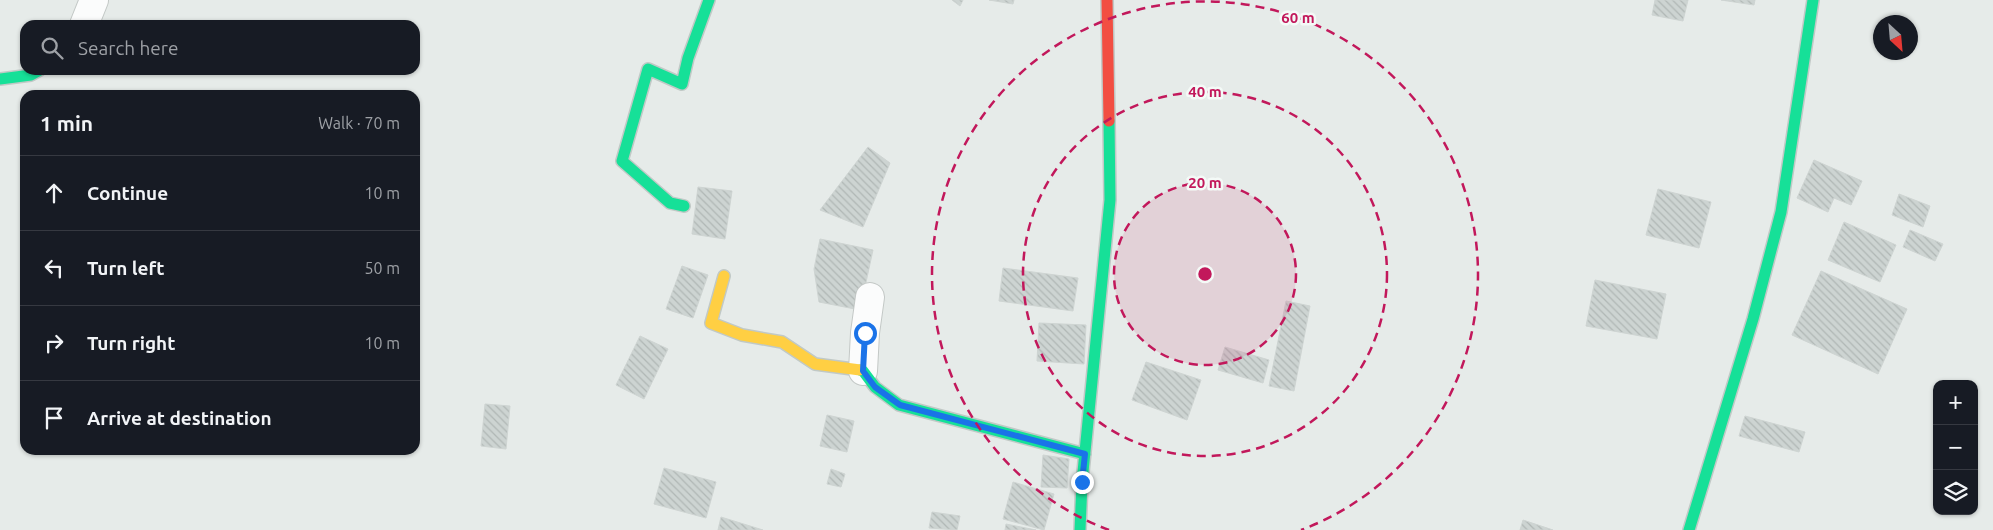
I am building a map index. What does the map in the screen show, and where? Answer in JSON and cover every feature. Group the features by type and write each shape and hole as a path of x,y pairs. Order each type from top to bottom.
{"street":[{"path":"86,20 94,0"},
{"path":"684,206 670,203 622,161 648,69 682,84 688,58 709,0"},
{"path":"1080,530 1085,454 1110,200 1107,0"},
{"path":"1689,530 1753,319 1781,212 1813,0"},
{"path":"0,79 31,75"},
{"path":"724,276 711,323 742,335 782,342 815,364 854,368 863,371 875,387 900,405 1085,454"},
{"path":"863,371 865,333 870,297"}],"building":[{"path":"952,0 963,0 960,6"},
{"path":"989,0 1014,0 1013,4"},
{"path":"1655,0 1688,0 1683,21 1652,15"},
{"path":"1721,0 1755,0 1754,5"},
{"path":"868,147 890,163 863,227 820,210"},
{"path":"1814,160 1862,181 1851,205 1834,198 1828,212 1797,198"},
{"path":"698,187 732,191 725,239 692,234"},
{"path":"1658,189 1711,202 1699,248 1646,235"},
{"path":"1899,194 1930,206 1923,227 1892,215"},
{"path":"1844,222 1896,245 1880,282 1828,260"},
{"path":"1910,230 1943,244 1935,261 1903,247"},
{"path":"820,239 873,250 860,310 819,302 814,269"},
{"path":"682,266 708,275 693,318 666,309"},
{"path":"1003,268 1078,278 1073,311 999,301"},
{"path":"1821,271 1907,309 1878,374 1792,335"},
{"path":"1595,280 1666,294 1657,339 1586,326"},
{"path":"1286,301 1310,306 1294,391 1269,386"},
{"path":"1039,323 1086,325 1084,364 1037,361"},
{"path":"640,336 668,349 644,399 616,385"},
{"path":"1225,347 1269,360 1263,383 1218,370"},
{"path":"1146,362 1201,380 1187,420 1132,400"},
{"path":"485,404 510,406 506,449 481,446"},
{"path":"827,415 854,421 847,452 820,446"},
{"path":"1745,416 1805,432 1799,452 1739,436"},
{"path":"1043,455 1069,459 1067,488 1041,487"},
{"path":"664,468 716,482 706,518 654,504"},
{"path":"831,469 845,474 841,487 827,484"},
{"path":"1013,482 1054,494 1044,530 1003,519"},
{"path":"932,512 960,516 957,530 929,528"},
{"path":"721,517 763,530 718,530"},
{"path":"1523,520 1553,530 1520,530"},
{"path":"1006,524 1036,530 1005,530"}],"traffic: fast":[{"path":"684,206 670,203 622,161 648,69 682,84 688,58 709,0"},
{"path":"1689,530 1753,319 1781,212 1813,0"},
{"path":"0,79 31,75"},
{"path":"1080,530 1082,482 1110,200 1109,121"},
{"path":"860,370 863,371 875,387 899,405 1085,454"}],"traffic: slow":[{"path":"724,276 711,323 742,335 782,342 815,364 860,370"}],"traffic: jam":[{"path":"1107,0 1109,121"}],"route":[{"path":"865,333 863,371 875,387 900,405 1032,442 1085,454 1082,482"}]}
